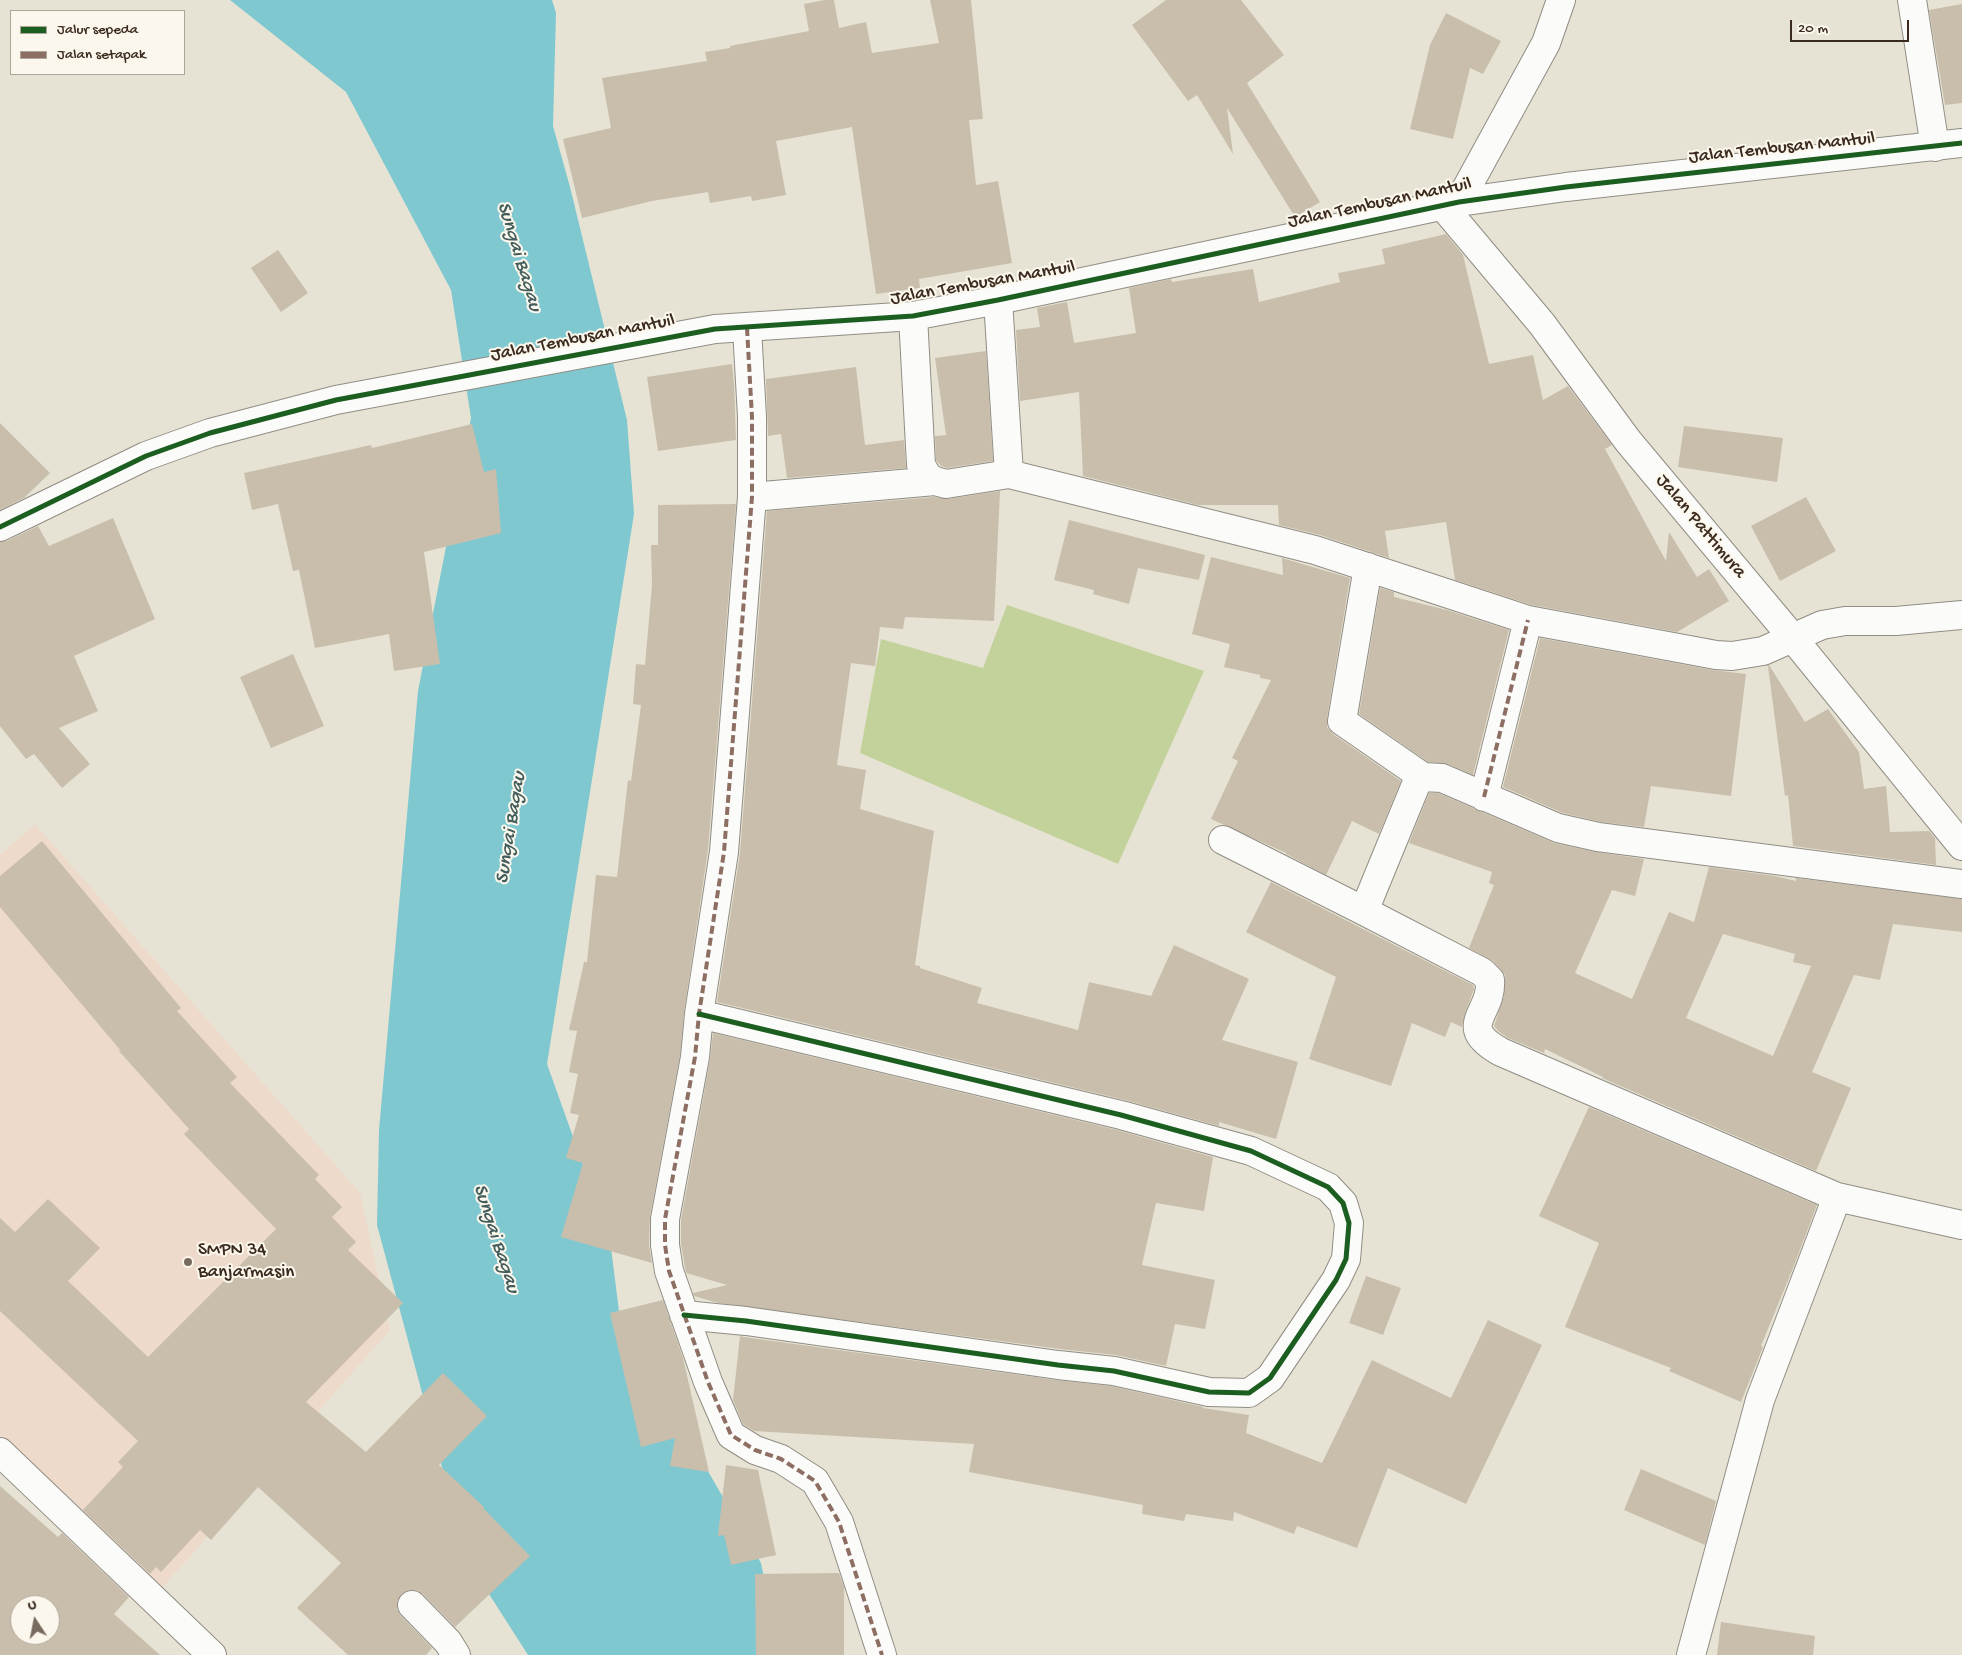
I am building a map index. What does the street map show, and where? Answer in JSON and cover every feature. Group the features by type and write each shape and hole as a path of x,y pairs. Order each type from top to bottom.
{"street":[{"path":"1450,204 1546,44 1561,0"},
{"path":"1912,0 1935,147"},
{"name":"Jalan Tembusan Mantuil","path":"0,527 146,456 210,434 336,400 715,329 913,316 998,300 1450,204 1566,187 1962,143"},
{"name":"Jalan Pattimura","path":"1450,204 1628,441 1792,636 1962,846"},
{"path":"998,300 1009,474"},
{"path":"913,316 921,465 928,477 934,482"},
{"path":"747,328 752,417 752,498 724,852 699,1014 695,1058 665,1219 665,1245 669,1272 708,1382 731,1435 755,1450 782,1458 815,1481 839,1522 882,1655"},
{"path":"752,498 934,482 946,484 1009,474 1314,550 1528,620 1706,653 1732,656 1763,651 1792,636 1822,625 1845,621 1896,621 1962,615"},
{"path":"1368,567 1342,721 1423,777 1442,778 1558,828 1598,837 1962,884"},
{"path":"1484,797 1528,620"},
{"path":"1364,910 1417,782 1423,777"},
{"path":"1223,840 1364,910 1482,972 1490,980 1490,991 1477,1026 1479,1034 1486,1044 1837,1197 1962,1225"},
{"path":"684,1315 756,1322 1058,1365 1114,1371 1209,1392 1249,1393 1270,1378 1336,1280 1346,1259 1350,1223 1343,1203 1328,1187 1251,1151 1121,1115 699,1014"},
{"path":"1691,1655 1760,1400 1837,1197"},
{"path":"0,1452 212,1655"},
{"path":"412,1605 448,1642 456,1655"}],"shaded area":[{"name":"SMPN 34 Banjarmasin","path":"35,824 360,1193 390,1330 162,1588 0,1436 0,855"}],"green space":[{"path":"1007,605 1204,671 1118,864 860,753 881,639 983,668"}],"water":[{"name":"Sungai Bagau","path":"230,0 552,0 556,13 553,126 570,187 627,420 634,514 547,1064 610,1240 620,1319 761,1563 779,1655 528,1655 480,1580 461,1538 377,1225 379,1130 418,691 471,418 451,290 346,92"}],"building":[{"path":"834,0 839,28 866,22 872,53 939,43 930,0 971,0 983,119 969,120 976,185 998,181 1012,263 919,279 920,288 876,294 852,127 776,141 786,195 752,201 751,196 710,203 708,192 652,201 582,218 563,139 611,128 602,78 707,61 705,52 809,31 804,4"},
{"path":"1166,0 1241,0 1284,55 1247,83 1320,202 1295,217 1227,108 1233,154 1197,95 1188,101 1132,25"},
{"path":"1962,4 1962,103 1945,105 1929,10"},
{"path":"1446,13 1501,41 1483,74 1470,68 1453,139 1410,129 1430,45"},
{"path":"1446,234 1463,255 1489,364 1533,355 1543,400 1568,386 1612,445 1605,449 1666,561 1669,532 1697,577 1709,569 1729,601 1677,632 1532,605 1455,580 1446,522 1385,531 1389,558 1320,535 1279,525 1278,505 1198,505 1083,476 1079,392 1020,401 1016,330 1040,327 1037,308 1067,302 1074,343 1136,333 1129,288 1171,279 1172,282 1253,269 1259,302 1340,282 1338,273 1385,264 1382,249"},
{"path":"278,250 308,293 281,312 251,268"},
{"path":"986,351 993,461 947,468 941,466 936,460 935,436 946,435 935,358"},
{"path":"732,364 736,440 658,451 647,377"},
{"path":"856,367 865,445 904,440 906,468 787,478 781,434 768,436 766,379"},
{"path":"0,423 50,473 24,498 0,510"},
{"path":"472,424 484,472 496,469 501,533 424,552 440,664 394,671 389,634 315,648 299,570 293,571 278,504 252,510 244,473 371,445 372,448"},
{"path":"1684,426 1783,438 1777,482 1678,467"},
{"path":"1000,491 994,621 905,617 903,629 880,627 875,666 851,663 837,765 866,770 860,809 934,831 915,965 982,988 977,1003 1078,1030 1089,982 1151,996 1174,945 1249,979 1222,1040 1298,1062 1276,1139 1219,1122 1219,1126 1125,1100 717,1002 740,853 767,511 934,497 948,499"},
{"path":"1806,497 1836,551 1780,581 1751,526"},
{"path":"736,504 708,850 684,1012 680,1055 650,1216 649,1245 652,1263 561,1237 583,1163 566,1158 579,1115 570,1113 578,1074 569,1072 577,1031 569,1030 584,962 587,962 596,875 617,877 628,780 631,781 641,705 633,704 636,664 645,665 652,585 651,545 658,545 658,505"},
{"path":"113,518 155,619 74,656 98,711 59,728 90,764 62,788 34,754 26,759 0,726 0,542 7,541 38,526 49,546"},
{"path":"1069,520 1205,555 1199,580 1138,568 1129,604 1093,594 1094,590 1054,580"},
{"path":"1211,557 1283,575 1282,558 1350,578 1327,727 1333,734 1401,781 1379,834 1352,821 1326,875 1286,853 1211,819 1238,761 1232,758 1271,680 1260,678 1260,675 1224,667 1230,644 1192,634"},
{"path":"1380,588 1394,592 1394,597 1447,610 1509,630 1473,775 1448,764 1428,762 1359,714"},
{"path":"1540,638 1713,670 1746,674 1731,796 1651,786 1644,827 1601,822 1563,813 1503,787"},
{"path":"293,654 324,726 271,748 240,677"},
{"path":"1769,665 1805,722 1828,709 1859,752 1864,789 1886,786 1890,832 1929,831 1935,838 1936,865 1793,846 1788,795 1785,796"},
{"path":"1429,793 1438,793 1554,843 1596,852 1644,859 1635,896 1612,890 1575,973 1632,999 1669,912 1694,922 1709,867 1775,876 1796,881 1796,878 1962,899 1962,932 1893,924 1880,980 1854,975 1812,1072 1851,1088 1816,1171 1602,1078 1545,1049 1544,1053 1508,1038 1498,1031 1494,1026 1504,996 1505,975 1493,961 1469,948 1494,885 1489,883 1492,872 1409,843","holes":["1723,934 1795,954 1793,962 1811,966 1773,1056 1686,1018"]},
{"path":"42,841 181,1008 177,1011 237,1077 230,1083 319,1175 315,1179 342,1207 332,1217 356,1242 348,1250 403,1303 306,1402 366,1452 443,1373 487,1416 439,1465 484,1507 530,1556 455,1627 423,1594 416,1590 408,1590 402,1594 397,1601 397,1609 401,1616 432,1648 426,1655 348,1655 297,1608 341,1563 258,1487 211,1540 200,1530 161,1572 156,1567 150,1574 83,1510 123,1467 118,1462 138,1441 0,1311 0,1218 15,1232 48,1199 100,1248 68,1281 148,1357 276,1229 184,1134 189,1129 118,1050 121,1051 0,907 0,876"},
{"path":"1271,882 1473,985 1474,989 1462,1027 1451,1022 1445,1037 1412,1023 1391,1086 1309,1059 1336,977 1246,932"},
{"path":"713,1033 1117,1130 1213,1157 1204,1211 1156,1203 1142,1265 1215,1280 1205,1329 1175,1324 1166,1366 1116,1355 718,1303 694,1296 693,1293 727,1285 686,1273 681,1244 681,1220 710,1060"},
{"path":"1589,1107 1817,1205 1741,1402 1669,1371 1671,1368 1565,1327 1599,1243 1539,1216"},
{"path":"1366,1276 1401,1288 1383,1335 1349,1323"},
{"path":"663,1300 683,1358 709,1472 670,1466 675,1438 641,1447 610,1313"},
{"path":"1488,1320 1542,1345 1466,1504 1388,1468 1357,1548 1297,1526 1294,1534 1234,1512 1233,1521 1186,1514 1184,1521 1142,1514 1143,1505 969,1472 974,1444 754,1431 743,1424 733,1400 740,1336 1111,1386 1203,1408 1249,1415 1246,1433 1322,1463 1372,1360 1451,1398"},
{"path":"726,1465 758,1470 776,1555 731,1565 724,1535 718,1536"},
{"path":"1641,1469 1716,1501 1705,1545 1624,1510"},
{"path":"0,1486 58,1537 62,1533 129,1597 114,1614 160,1655 0,1655"},
{"path":"839,1573 844,1587 844,1655 756,1655 755,1574"},
{"path":"1721,1622 1815,1636 1813,1655 1717,1655"}],"marked path":[{"path":"747,328 752,417 752,497 724,852 699,1014 695,1057 665,1219 665,1245 669,1271 708,1382 731,1435 755,1450 781,1459 815,1481 839,1522 882,1655"},
{"path":"1484,797 1528,620"}],"cycle path":[{"path":"0,527 146,456 210,433 336,400 715,329 913,316 998,300 1459,202 1566,187 1962,143"},
{"path":"684,1315 746,1321 1058,1365 1114,1371 1209,1392 1249,1393 1270,1378 1336,1280 1346,1259 1349,1223 1343,1203 1328,1187 1251,1151 1121,1115 699,1014"}],"place":[{"name":"SMPN 34 Banjarmasin","path":"188,1262"}]}
